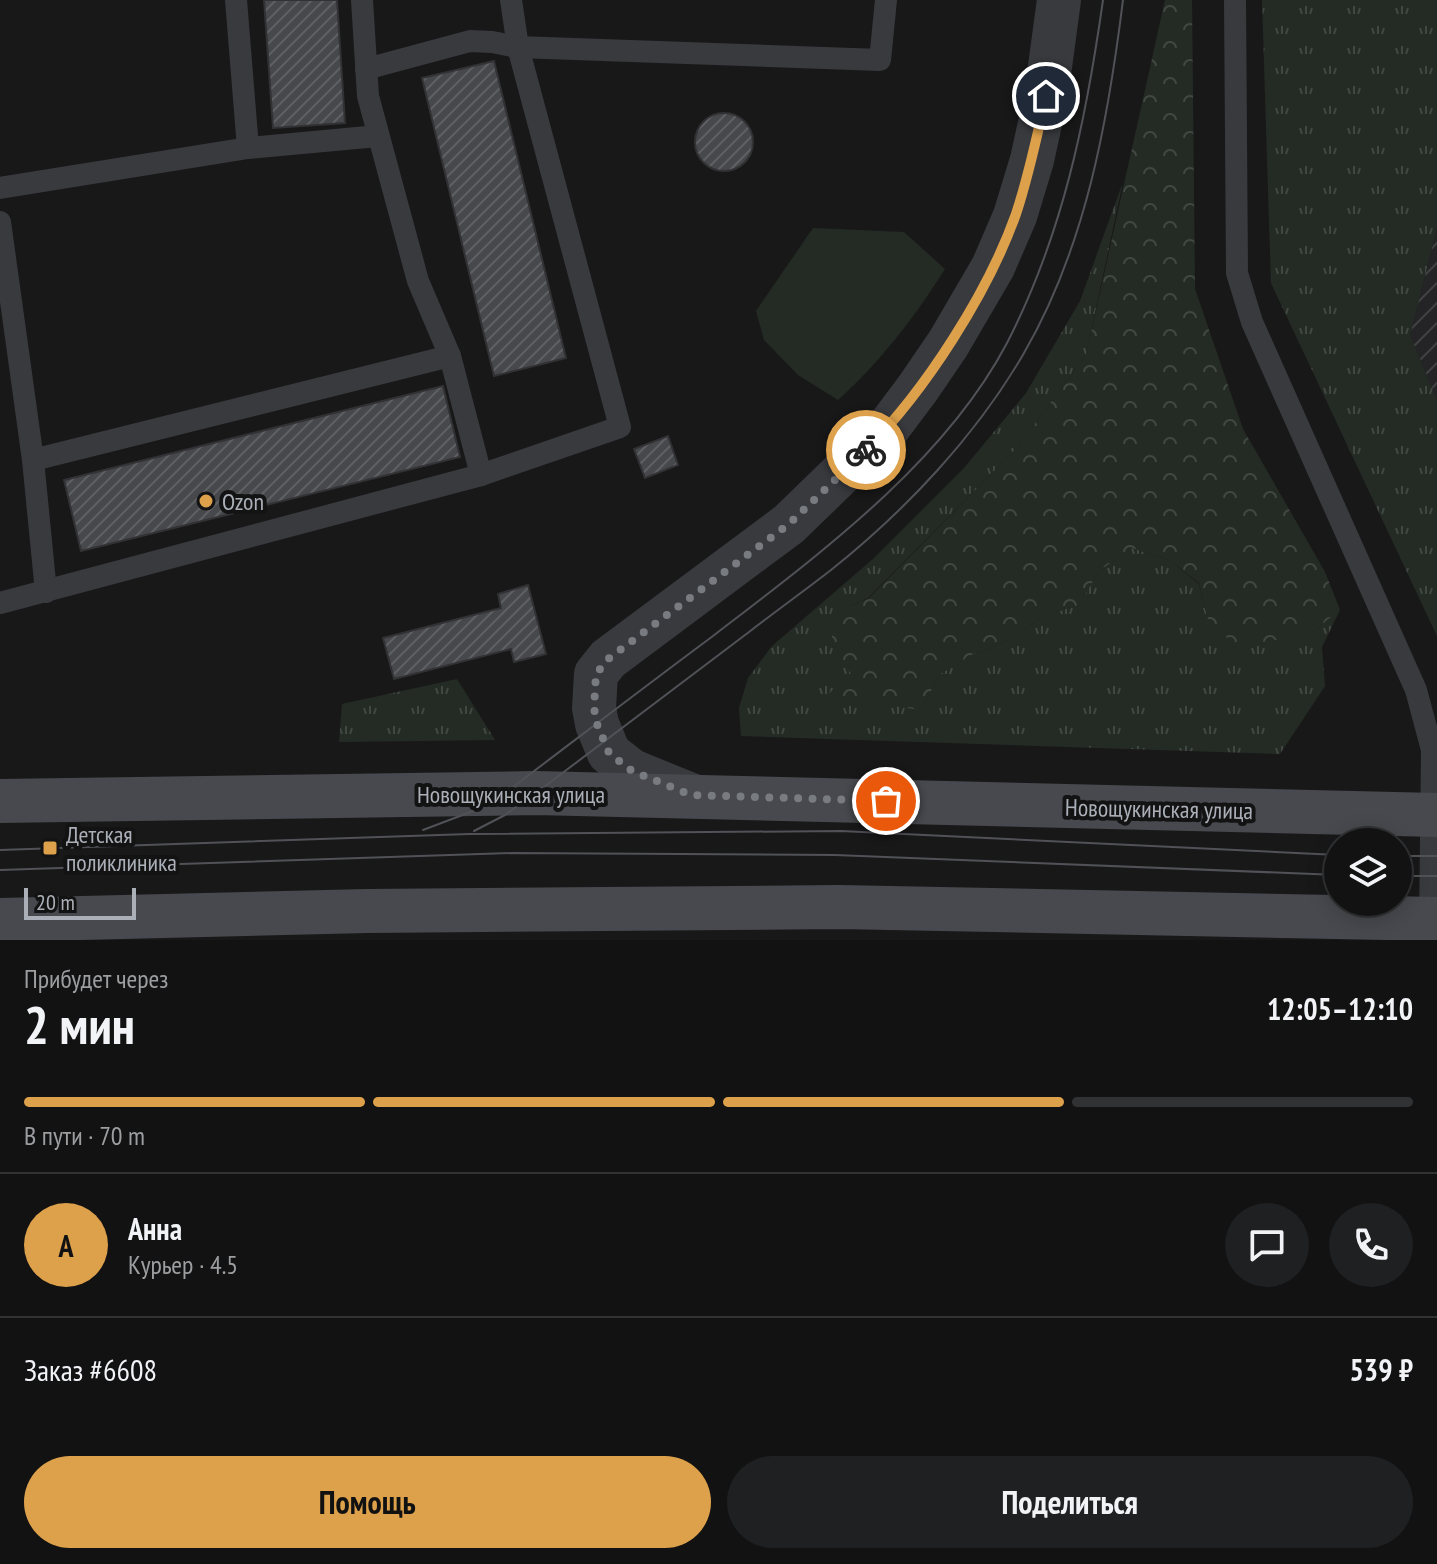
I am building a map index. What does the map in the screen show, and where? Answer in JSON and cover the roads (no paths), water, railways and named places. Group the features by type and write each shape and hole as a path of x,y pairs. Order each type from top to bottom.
{"main road":[{"name":"Новощукинская улица","path":"0,801 505,793 1437,815"},
{"path":"0,920 367,911 839,907 1437,919"}],"street":[{"path":"691,795 632,771 609,753 594,708 596,674 608,659 789,524 888,428 918,388 993,267 1015,216 1040,122 1059,0"}],"lane":[{"path":"236,0 248,148"},
{"path":"362,0 368,96 378,136 418,281 450,356 481,475"},
{"path":"0,603 481,475 620,427 518,47 511,0"},
{"path":"366,69 470,41 518,47 880,60 886,0"},
{"path":"1235,0 1237,273 1252,322 1416,690 1432,750 1430,940"},
{"path":"0,188 248,148 378,136"},
{"path":"0,222 33,460 46,592"},
{"path":"33,460 450,356"}],"tram line":[{"path":"423,830 481,808 505,793 713,636 876,504 949,428 981,387 1007,343 1043,260 1058,218 1080,133 1103,0"},
{"path":"474,831 505,815 536,793 831,570 912,497 984,414 1024,353 1045,312 1079,226 1110,91 1123,0"},
{"path":"0,850 469,834 841,831 1324,854"},
{"path":"0,870 512,853 835,855 1324,874"},
{"path":"1412,856 1437,856"},
{"path":"1412,876 1437,876"}],"place":[{"name":"Ozon","path":"206,501"},
{"name":"Детская поликлиника","path":"50,848"}]}
